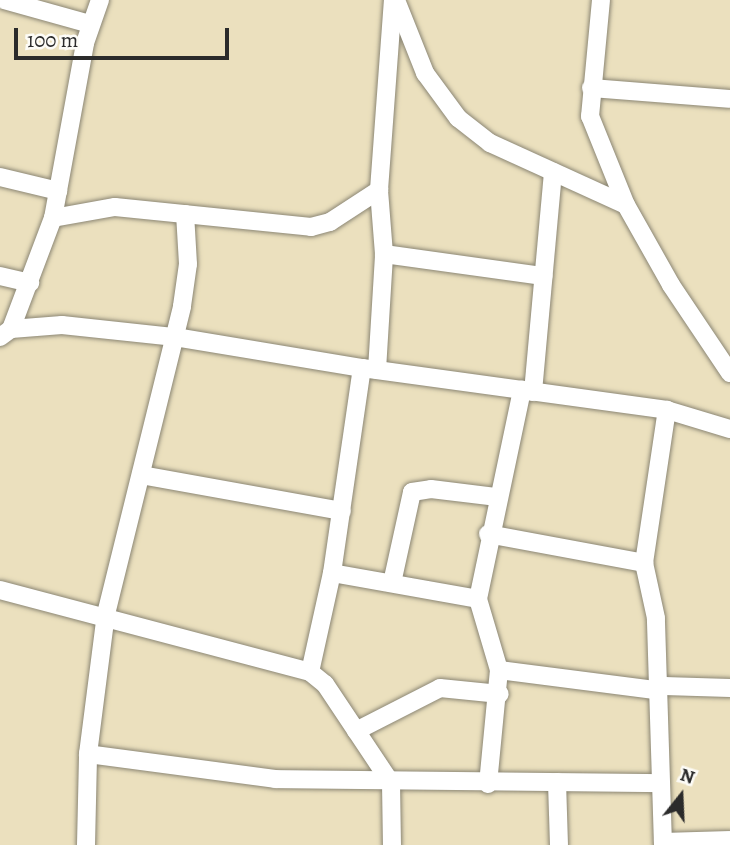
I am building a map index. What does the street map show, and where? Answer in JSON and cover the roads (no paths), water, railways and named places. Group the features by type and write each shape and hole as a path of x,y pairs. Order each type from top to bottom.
{"street":[{"path":"4,0 90,24"},
{"path":"6,333 30,283 53,218 90,24 100,0"},
{"path":"394,0 425,74 458,118 490,143 626,205"},
{"path":"310,672 332,573 370,369 384,254 379,190 394,0"},
{"path":"601,0 590,116 626,205 671,285 730,373"},
{"path":"591,88 730,99"},
{"path":"488,784 500,694 499,670 478,598 496,496 528,391 544,276 552,172"},
{"path":"0,177 58,191"},
{"path":"53,218 115,206 311,227 330,222 379,190"},
{"path":"86,845 89,754 106,614 175,337 188,264 185,214"},
{"path":"384,254 544,276"},
{"path":"0,276 30,283"},
{"path":"6,333 62,325 175,337 370,369 667,410 730,429"},
{"path":"667,410 644,562 656,618 655,691 663,844 730,840"},
{"path":"141,475 342,510"},
{"path":"392,583 412,492 431,489 496,496"},
{"path":"488,534 644,562"},
{"path":"332,573 478,598"},
{"path":"0,590 106,614 310,672 325,684 391,783 392,845"},
{"path":"499,670 655,691 664,686 730,688"},
{"path":"356,731 440,688 500,694"},
{"path":"89,754 275,779 391,783 660,783"},
{"path":"557,782 559,845"}]}
